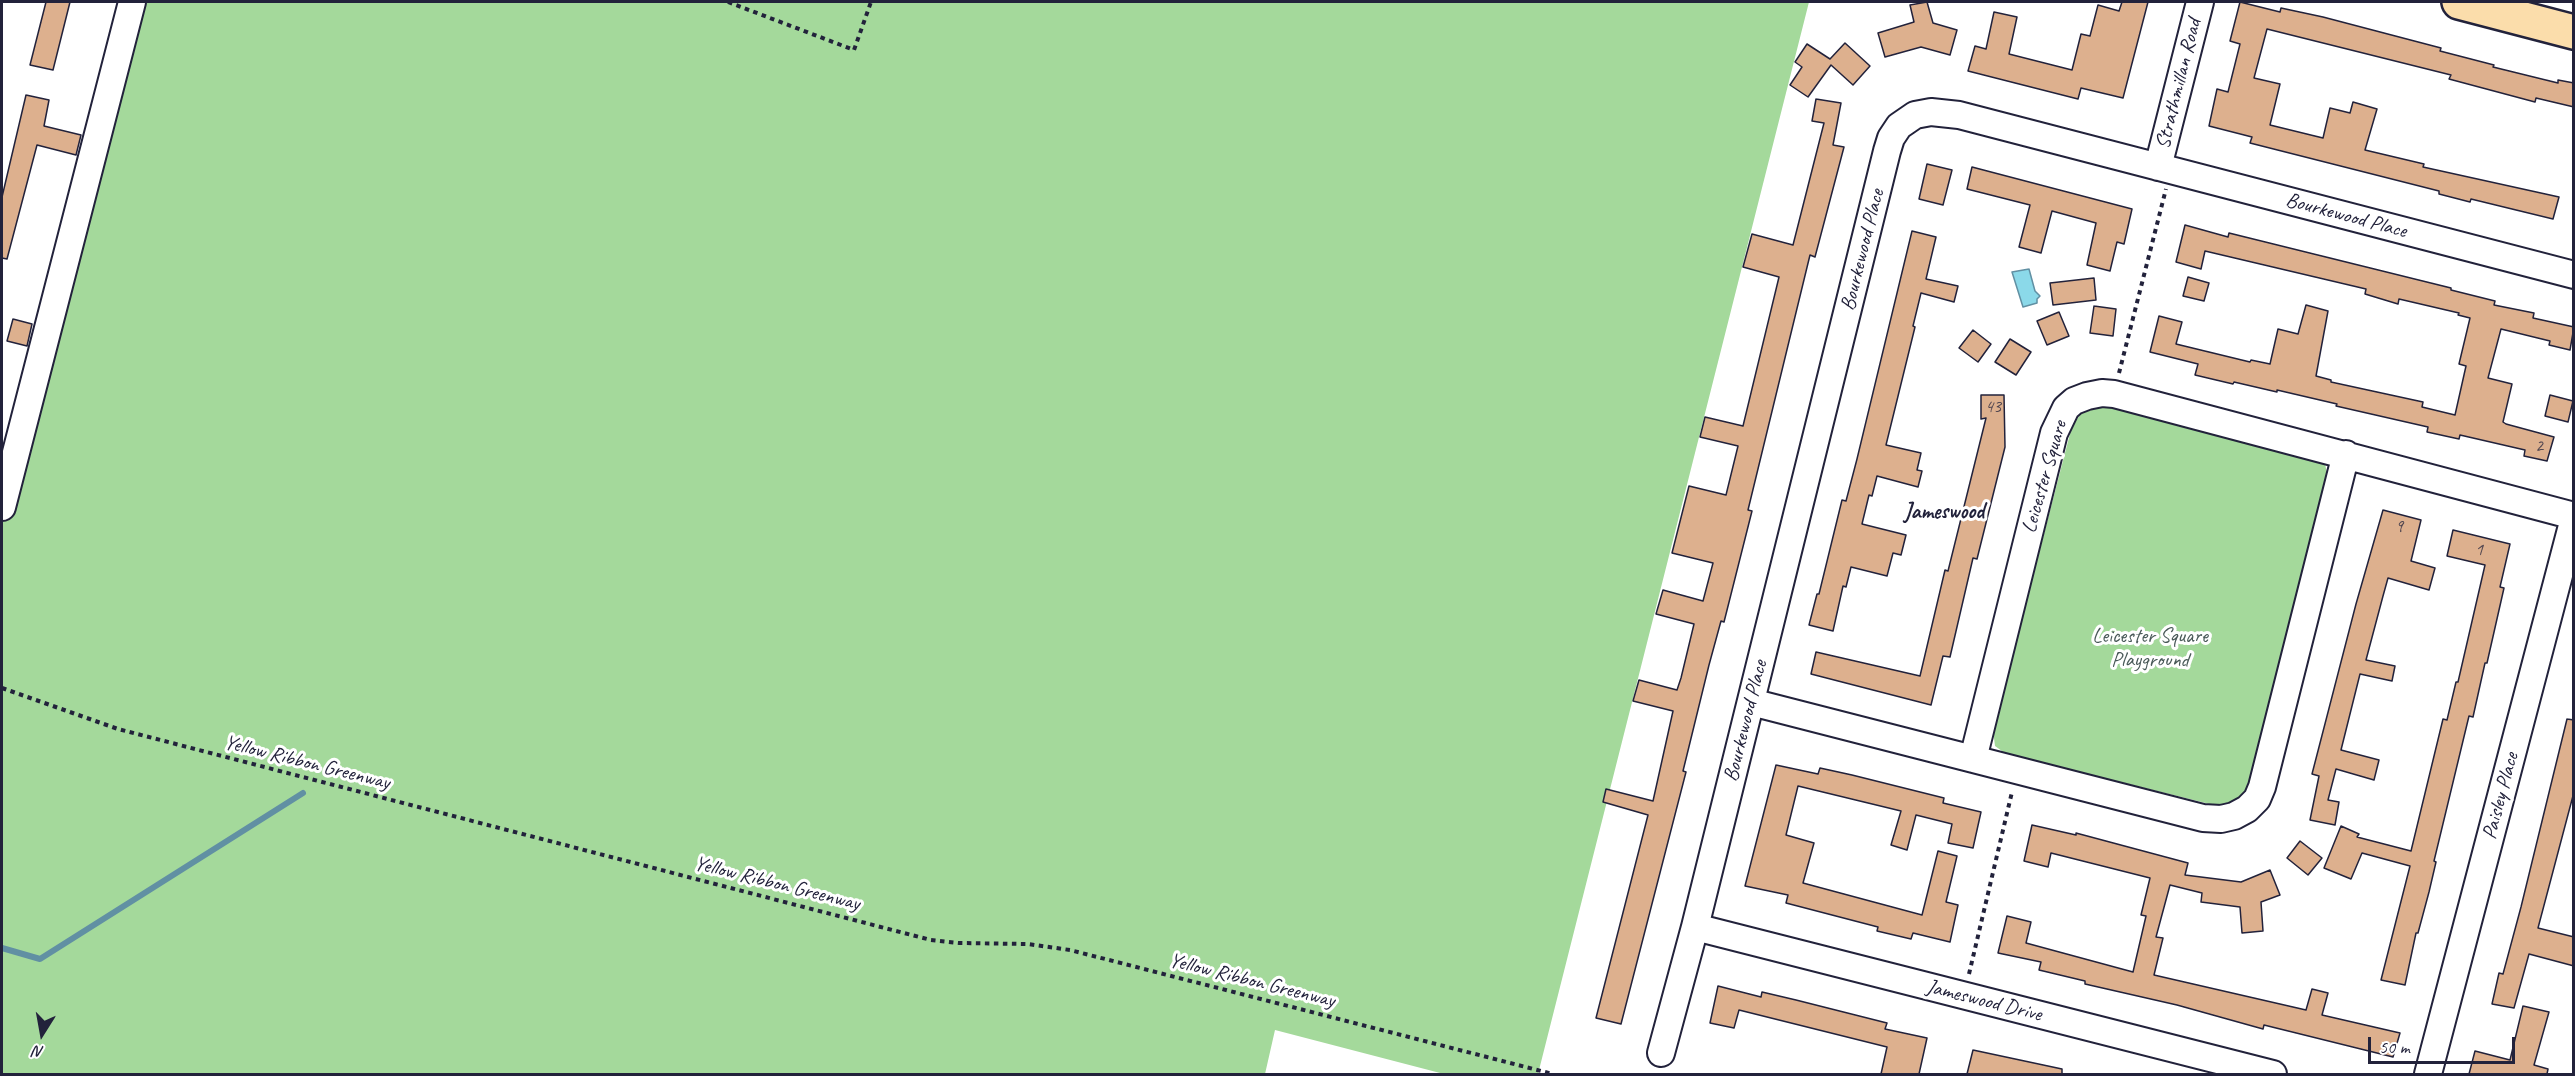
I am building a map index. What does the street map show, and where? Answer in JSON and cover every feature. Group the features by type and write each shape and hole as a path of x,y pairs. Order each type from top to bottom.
{"main road":[{"path":"2459,2 2574,32"}],"street":[{"path":"2,507 132,2"},
{"name":"Strathmillan Road","path":"2165,168 2200,2"},
{"name":"Bourkewood Place","path":"1661,1053 1695,927 1887,151 1891,138 1899,126 1915,115 1943,112 2574,275"},
{"name":"Leicester Square","path":"1973,759 2058,421 2066,408 2074,401 2102,393 2114,394 2346,454 2574,517"},
{"path":"1751,702 2203,818 2221,819 2247,809 2257,799 2262,787 2346,454"},
{"name":"Paisley Place","path":"2428,1074 2574,517"},
{"name":"Jameswood Drive","path":"1695,927 2273,1074"}],"path":[{"path":"728,2 854,50 871,2"},
{"path":"2114,394 2165,168"},
{"name":"Yellow Ribbon Greenway","path":"2,688 118,729 932,939 959,943 1028,944 1070,951 1553,1074"},
{"path":"1964,996 2018,770"}],"green space":[{"path":"132,2 1809,2 1538,1074 1444,1074 1275,1030 1265,1074 2,1074 2,507"},
{"name":"Leicester Square Playground","path":"2110,405 2316,458 2325,464 2328,477 2249,789 2235,802 2222,807 2006,754 1995,746 1993,730 2072,426 2085,408"}],"water":[{"path":"2029,269 2035,291 2040,296 2037,303 2023,307 2012,272"}],"building":[{"path":"46,2 70,2 53,70 30,65"},
{"path":"1927,2 1933,23 1957,30 1950,55 1921,47 1885,57 1878,33 1914,22 1910,5"},
{"path":"2122,2 2148,2 2123,98 2081,88 2078,99 1968,71 1975,46 1986,49 1994,12 2017,17 2009,54 2072,70 2081,34 2090,36 2098,5 2119,11"},
{"path":"2240,2 2280,12 2281,8 2323,17 2441,48 2440,51 2494,65 2493,67 2558,83 2558,80 2574,83 2574,107 2536,98 2535,102 2449,79 2451,75 2267,29 2254,78 2280,84 2270,125 2323,138 2330,108 2350,113 2353,102 2377,109 2365,150 2424,164 2423,167 2559,197 2553,219 2471,199 2470,202 2439,194 2439,191 2250,143 2252,137 2209,126 2217,89 2228,92 2240,44 2230,41"},
{"path":"1845,43 1870,66 1853,85 1831,65 1808,97 1790,85 1802,67 1795,62 1807,44 1830,59"},
{"path":"26,95 49,100 44,126 81,135 76,155 37,145 7,259 2,258 2,197"},
{"path":"1816,99 1841,103 1833,145 1844,147 1815,257 1810,255 1748,510 1752,511 1724,622 1721,621 1709,665 1683,771 1686,772 1621,1024 1596,1018 1648,815 1603,802 1606,789 1653,801 1673,711 1633,701 1639,680 1677,690 1681,678 1694,624 1656,614 1663,590 1703,601 1713,563 1672,553 1689,486 1726,495 1738,446 1700,437 1705,417 1743,426 1779,277 1743,267 1752,234 1793,245 1824,123 1812,121"},
{"path":"1927,164 1952,170 1943,205 1919,199"},
{"path":"1972,167 2132,209 2124,244 2117,242 2110,271 2087,265 2096,223 2052,211 2041,253 2019,247 2030,205 1967,189"},
{"path":"2185,225 2228,237 2229,233 2451,288 2451,290 2495,301 2494,305 2534,313 2533,318 2574,327 2570,350 2549,345 2550,341 2501,329 2488,378 2512,384 2503,422 2554,437 2547,461 2524,456 2525,450 2460,435 2459,439 2427,432 2428,427 2336,406 2337,404 2195,375 2198,364 2150,352 2159,316 2182,322 2176,344 2250,362 2251,360 2270,364 2278,329 2298,334 2306,305 2328,311 2316,376 2331,380 2331,382 2423,402 2422,407 2455,415 2466,366 2459,364 2470,318 2458,315 2459,313 2399,299 2398,304 2365,294 2366,289 2205,251 2201,269 2176,262"},
{"path":"1912,231 1936,237 1926,279 1958,286 1954,302 1921,293 1886,445 1921,453 1917,470 1922,471 1918,487 1877,476 1872,496 1869,495 1862,524 1906,535 1901,555 1893,553 1887,576 1851,567 1846,587 1843,586 1833,631 1809,625 1842,500 1846,501 1857,459"},
{"path":"2188,277 2209,283 2204,301 2183,296"},
{"path":"2094,278 2096,300 2053,305 2050,283"},
{"path":"2094,306 2116,309 2113,336 2090,333"},
{"path":"2059,312 2069,336 2047,345 2037,321"},
{"path":"13,319 32,324 27,346 7,341"},
{"path":"1973,330 1991,344 1978,362 1959,348"},
{"path":"2010,339 2031,352 2016,375 1995,362"},
{"path":"1981,395 2004,395 2005,447 1977,559 1973,558 1950,657 1943,656 1931,705 1811,674 1816,652 1920,676 1945,570 1948,571 1986,418 1981,419"},
{"path":"2550,395 2573,401 2568,422 2545,416"},
{"path":"2383,510 2421,520 2411,561 2435,568 2429,590 2388,578 2366,660 2395,666 2392,681 2360,674 2341,750 2379,760 2374,780 2336,769 2328,800 2339,802 2335,825 2310,820 2319,776 2312,774"},
{"path":"2453,530 2510,544 2500,587 2504,588 2487,663 2485,663 2473,717 2469,716 2434,861 2436,862 2429,892 2418,933 2416,933 2405,985 2381,980 2410,866 2362,853 2351,879 2324,868 2341,826 2359,834 2357,837 2411,851 2443,719 2447,720 2456,682 2458,682 2485,565 2447,556"},
{"path":"2567,719 2574,720 2574,792 2538,928 2574,937 2574,966 2529,954 2514,1008 2492,1004 2499,973 2503,974 2521,907"},
{"path":"1776,765 1818,774 1820,768 1852,775 1944,798 1943,803 1981,812 1973,848 1948,843 1952,824 1916,815 1907,850 1891,845 1901,811 1798,786 1786,835 1814,843 1803,883 1922,915 1938,851 1957,856 1946,902 1958,905 1950,942 1913,933 1911,939 1877,931 1878,927 1786,903 1788,895 1745,886"},
{"path":"2032,825 2076,835 2076,833 2188,863 2185,875 2241,882 2270,870 2280,895 2261,902 2263,931 2242,933 2240,907 2201,902 2202,893 2170,885 2156,937 2163,938 2154,975 2306,1010 2312,989 2328,993 2322,1015 2400,1033 2393,1057 2264,1025 2263,1029 2177,1005 2085,984 2085,981 2039,970 2041,962 1998,953 2007,916 2031,922 2026,943 2133,972 2146,916 2141,915 2150,878 2051,853 2048,867 2024,861"},
{"path":"2300,841 2322,858 2308,875 2287,858"},
{"path":"1718,986 1761,997 1762,992 1796,1000 1887,1023 1885,1029 1927,1038 1919,1074 1881,1074 1887,1047 1739,1010 1734,1028 1710,1023"},
{"path":"2523,1006 2549,1012 2534,1065 2548,1069 2547,1074 2469,1074 2475,1051 2510,1060"},
{"path":"1973,1050 2062,1069 2062,1074 1967,1074"}],"waterway":[{"path":"2,948 40,959 303,793"}],"district":[{"name":"Jameswood","path":"1944,512"}]}
